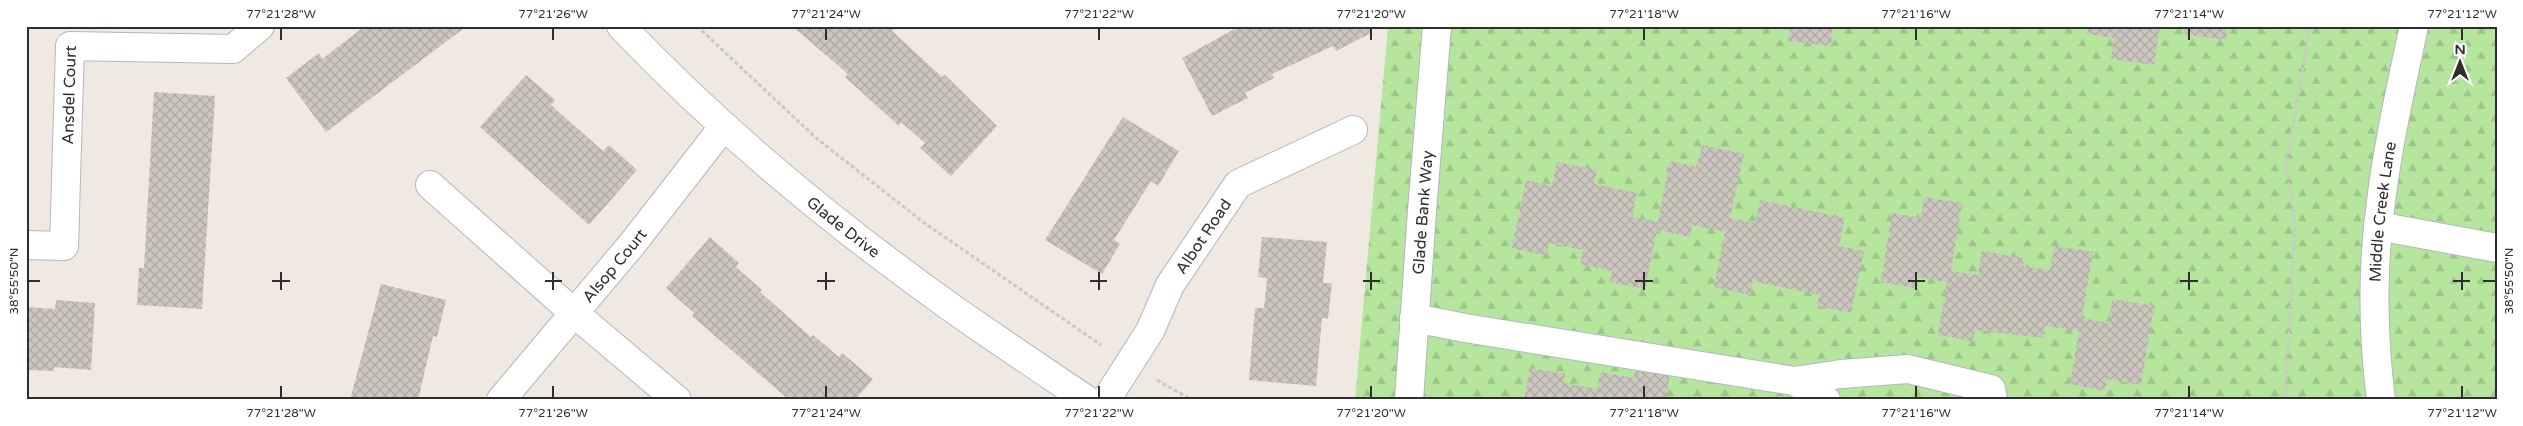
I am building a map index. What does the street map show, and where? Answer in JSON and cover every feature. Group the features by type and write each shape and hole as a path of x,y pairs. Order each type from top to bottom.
{"street":[{"name":"Ansdel Court","path":"26,245 64,246 70,46 233,49 260,26"},
{"name":"Glade Drive","path":"621,26 724,126 825,211 949,306 1087,400"},
{"name":"Glade Bank Way","path":"1409,400 1437,26"},
{"name":"Middle Creek Lane","path":"2381,400 2376,356 2374,298 2378,226 2391,136 2414,26"},
{"name":"Alsop Court","path":"501,400 633,243 724,126"},
{"name":"Albot Road","path":"1106,400 1150,331 1170,285 1238,184 1353,130"},
{"path":"430,185 574,313 677,400"},
{"path":"2378,226 2497,248"},
{"path":"1414,318 1474,330 1794,381 1841,374 1908,369 1991,389 1993,400"},
{"path":"1794,381 1826,400"}],"path":[{"path":"697,26 816,138 846,162 923,222 1129,364"},
{"path":"2285,400 2295,224 2286,166 2310,26"}],"green space":[{"path":"1388,26 2497,26 2497,400 1355,400"}],"building":[{"path":"365,26 467,26 326,132 286,78 319,53 322,59"},
{"path":"792,26 890,26 894,29 892,31 942,77 945,75 997,126 951,176 920,148 925,143 901,122 899,126 845,77 848,74"},
{"path":"1240,26 1368,26 1371,33 1336,51 1333,46 1272,74 1274,78 1245,93 1248,98 1212,116 1182,58"},
{"path":"1790,26 1833,26 1831,46 1788,41"},
{"path":"2089,26 2160,26 2154,65 2111,59 2114,38 2087,34"},
{"path":"2185,26 2228,26 2226,40 2184,34"},
{"path":"526,75 555,100 551,105 603,151 609,145 637,170 589,225 480,127"},
{"path":"154,92 215,96 202,309 137,305 139,268 144,268"},
{"path":"1123,117 1179,151 1158,186 1151,181 1114,240 1120,244 1102,274 1045,240"},
{"path":"1702,145 1744,154 1730,218 1755,223 1760,200 1845,218 1839,246 1864,251 1851,313 1817,306 1819,295 1753,281 1750,295 1714,287 1725,232 1692,225 1690,237 1657,230 1645,289 1610,282 1612,271 1580,264 1583,250 1549,243 1547,256 1512,248 1526,180 1552,186 1557,162 1597,170 1594,184 1637,193 1632,217 1658,222 1670,161 1697,167"},
{"path":"1924,197 1962,203 1951,271 1978,275 1982,251 2024,258 2023,266 2050,270 2054,246 2093,252 2082,318 2109,323 2112,299 2154,306 2141,385 2107,379 2105,391 2070,384 2079,331 2045,326 2043,338 1975,330 1973,341 1938,335 1947,282 1916,277 1914,288 1881,282 1892,213 1921,218"},
{"path":"710,237 739,263 736,267 762,290 760,292 811,337 813,335 839,357 842,353 873,379 855,400 789,400 692,316 694,313 666,288"},
{"path":"1262,237 1327,242 1323,283 1332,283 1328,319 1322,318 1316,386 1249,380 1255,308 1264,308 1267,278 1258,277"},
{"path":"381,284 446,300 437,337 433,336 418,400 350,400"},
{"path":"56,300 95,303 91,370 54,367 54,371 26,370 26,307 55,309"},
{"path":"1530,368 1565,374 1564,383 1597,389 1600,372 1634,378 1635,369 1670,375 1666,400 1524,400"}]}
